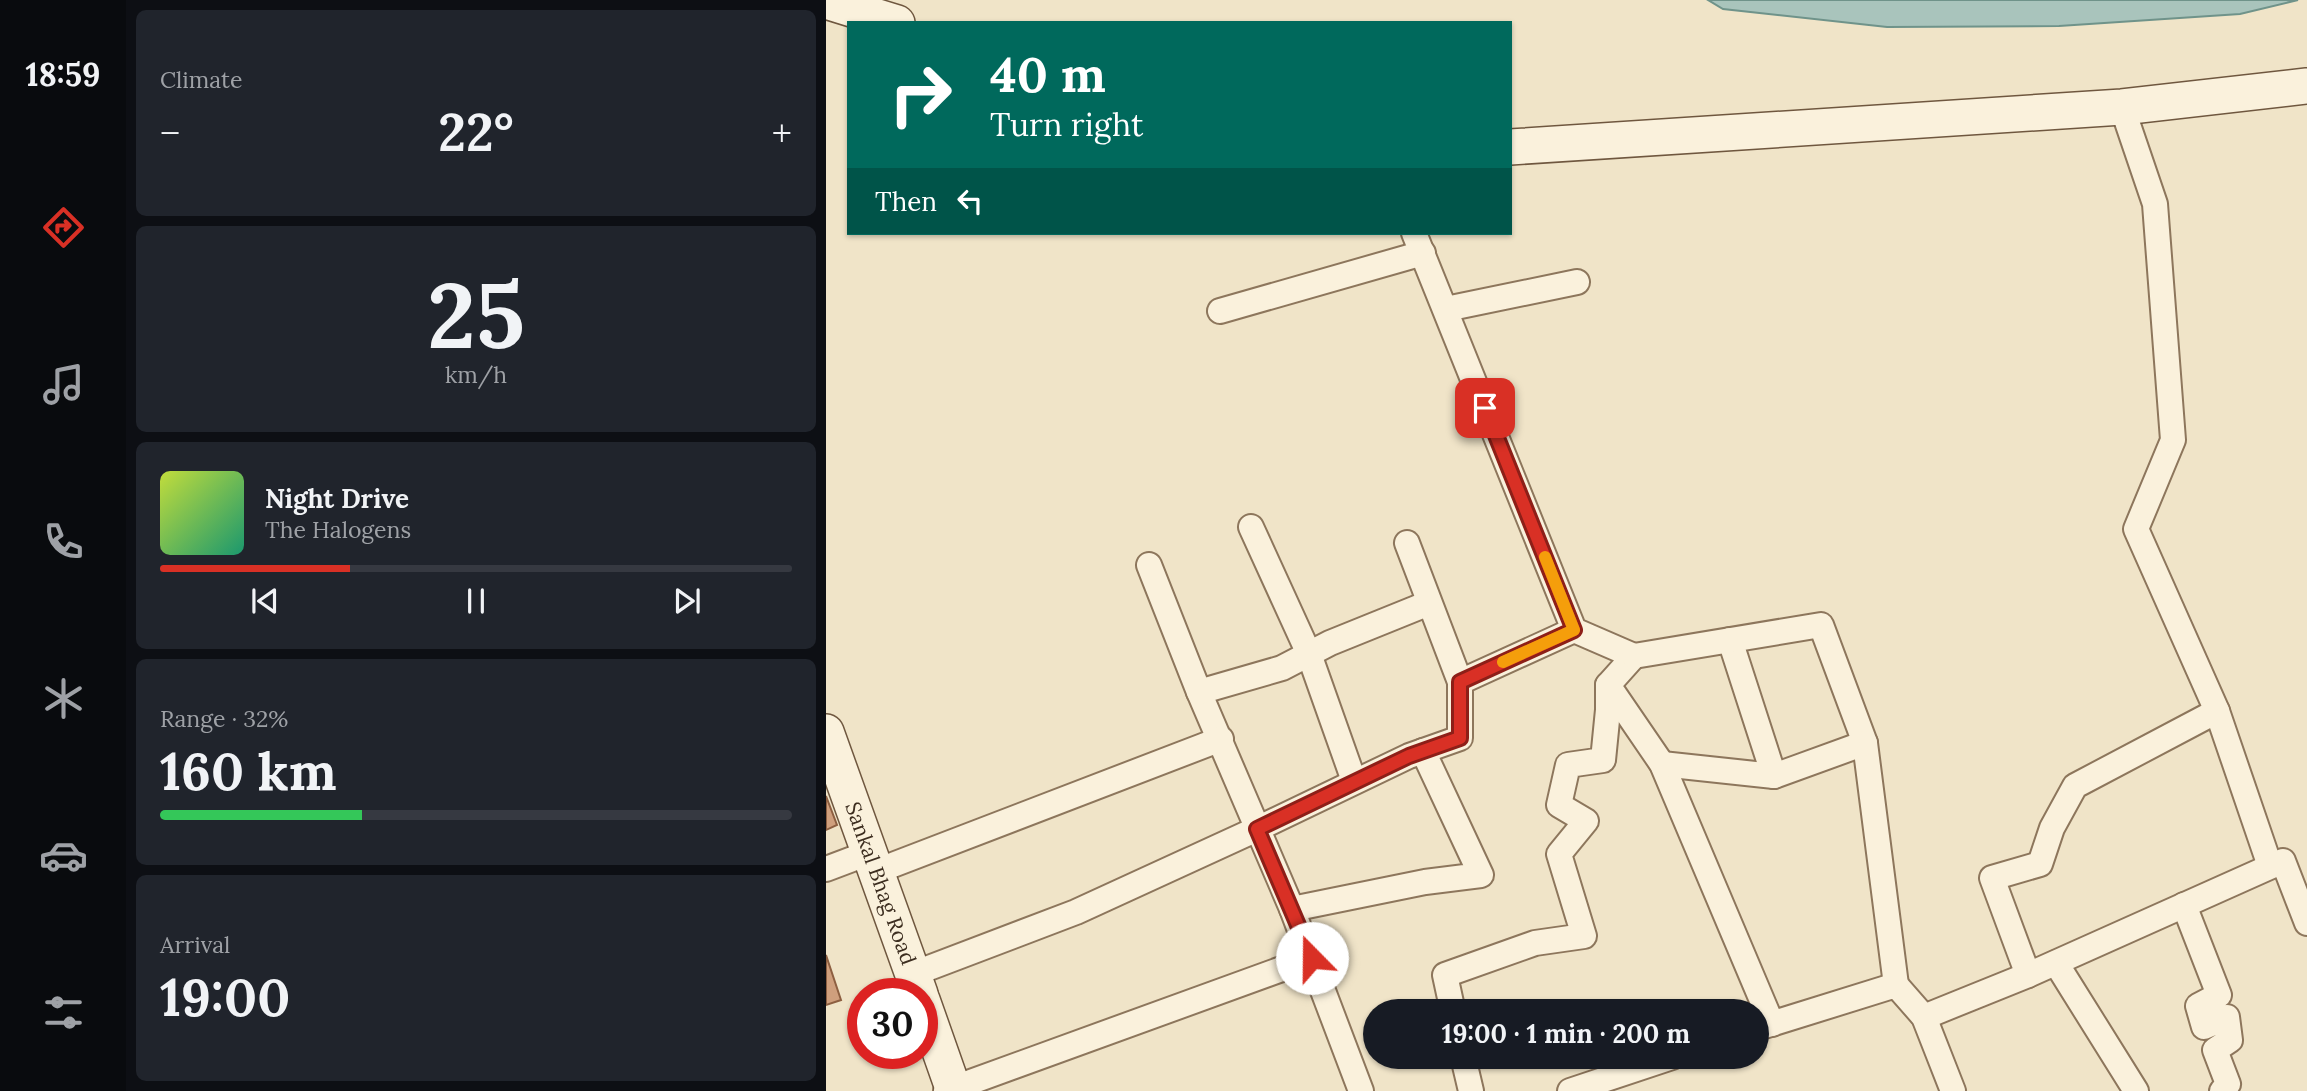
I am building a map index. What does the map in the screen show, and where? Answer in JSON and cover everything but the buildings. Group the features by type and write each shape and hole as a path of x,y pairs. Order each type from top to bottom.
{"street":[{"path":"826,1 891,21"},
{"path":"1512,148 2122,107 2307,86"},
{"path":"2122,107 2155,204 2173,440 2136,529 2217,711 2270,866"},
{"path":"1220,311 1419,243 1574,630 1634,656 1821,625 1865,743 1896,985 1924,1017 1953,1091"},
{"path":"1446,309 1577,282"},
{"path":"1251,527 1309,654 1354,781"},
{"path":"938,980 1354,781 1460,738 1460,682 1407,543"},
{"path":"1149,565 1199,692 1312,958 1361,1091"},
{"path":"1199,692 1282,668 1330,643 1429,603"},
{"path":"1460,682 1574,630"},
{"path":"1730,640 1774,776"},
{"path":"1450,999 1445,975 1535,943 1584,936 1559,854 1587,821 1559,805 1568,765 1603,760 1608,685 1634,656"},
{"path":"1608,685 1662,764 1753,999"},
{"path":"2028,975 1992,878 2040,864 2053,828 2075,786 2217,711"},
{"name":"Sankal Bhag Road","path":"826,732 915,978"},
{"path":"826,869 874,862 1221,739"},
{"path":"1662,764 1774,776 1865,743"},
{"path":"1292,909 1425,882 1481,874 1423,751"},
{"path":"1924,1017 2056,963 2283,861 2307,923"},
{"path":"2184,905 2219,995 2198,1006 2204,1027 2227,1017 2230,1040 2215,1050 2228,1084 2222,1091"},
{"path":"951,1090 1312,958"},
{"path":"2056,963 2136,1091"},
{"path":"1769,1024 1896,985"},
{"name":"Sankal Bhag Road","path":"938,1049 951,1090"},
{"path":"1466,1069 1471,1091"},
{"path":"1570,1091 1636,1069"}],"water":[{"path":"1708,0 2298,0 2240,14 2059,26 1887,27 1723,9"}],"slow traffic":[{"path":"1503,662 1574,630 1545,557"}],"route":[{"path":"1312,958 1257,829 1409,756 1460,738 1460,682 1574,630 1485,408"}]}
